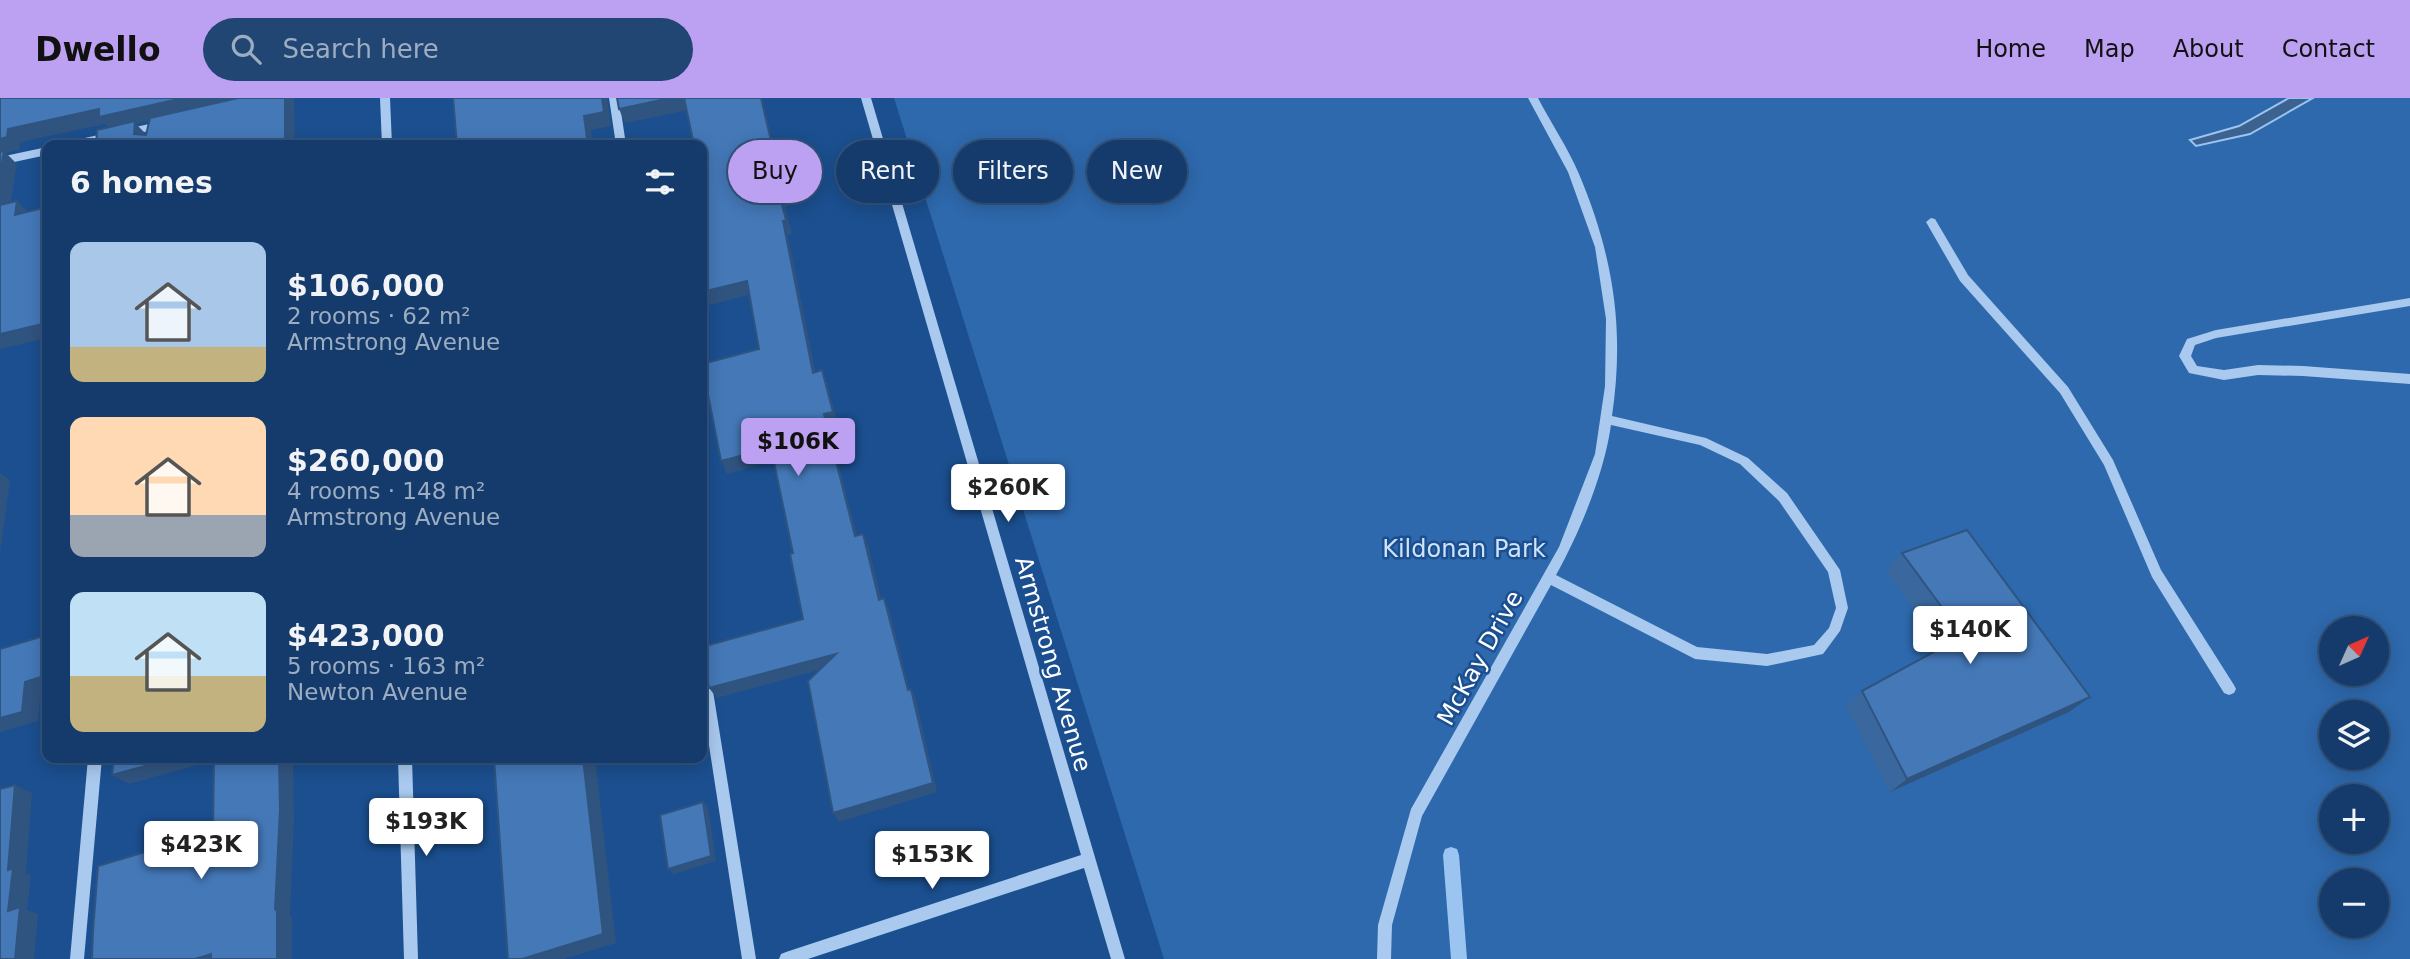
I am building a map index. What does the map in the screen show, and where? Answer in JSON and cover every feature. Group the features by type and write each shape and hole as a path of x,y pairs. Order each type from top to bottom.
{"street":[{"path":"385,98 387,140"},
{"path":"614,98 620,140"},
{"name":"Armstrong Avenue","path":"866,98 1118,959"},
{"name":"McKay Drive","path":"1384,959 1385,925 1416,814 1564,548 1601,454 1611,386 1612,319 1600,247 1573,172 1533,98"},
{"path":"100,140 153,131 179,121"},
{"path":"0,161 42,151"},
{"path":"2410,302 2216,334 2191,342 2185,356 2193,370 2224,375 2258,370 2410,379"},
{"path":"1548,577 1695,653 1767,660 1818,650 1834,631 1842,608 1834,570 1783,497 1744,461 1702,441 1606,419"},
{"path":"707,692 749,959"},
{"path":"77,959 95,763"},
{"path":"405,763 411,959"},
{"path":"786,959 1088,859"}],"lane":[{"path":"1931,222 1949,257 1964,278 2064,390 2109,463 2156,573 2229,689"}],"green space":[{"name":"Kildonan Park","path":"894,98 2410,98 2410,959 1164,959 927,203 939,203 939,140 907,140"}],"shaded area":[{"path":"2289,98 2313,98 2250,134 2196,146 2190,140 2239,126"}],"building":[{"path":"0,98 183,98 99,117 99,109 8,129 7,137 0,139"},
{"path":"238,98 285,98 285,140 96,140 97,130 135,121 134,134 146,135 150,118"},
{"path":"453,98 602,98 604,112 584,116 587,140 457,140"},
{"path":"617,98 670,98 619,109"},
{"path":"684,98 761,98 771,140 728,140 728,203 782,203 813,373 822,370 833,412 824,414 855,536 863,534 879,600 884,598 908,690 911,689 933,783 833,813 808,681 836,654 709,688 707,646 803,619 790,554 793,553 771,448 721,461 707,390 707,363 759,349 747,281 707,291 707,140 693,140"},
{"path":"4,151 0,175 0,152"},
{"path":"17,201 15,215 42,208 42,324 0,334 0,205"},
{"path":"1967,530 2090,697 1907,779 1862,691 1963,636 1902,553"},
{"path":"42,636 42,677 25,682 22,712 0,718 0,649"},
{"path":"113,763 156,763 112,775"},
{"path":"214,763 279,763 280,810 275,909 277,959 211,959 211,954 195,959 92,959 98,866 213,832"},
{"path":"494,763 584,763 603,934 522,959 508,959"},
{"path":"15,785 8,870 13,868 8,911 20,907 15,959 0,959 0,789"},
{"path":"703,802 711,856 668,869 660,815"}],"waterway":[{"path":"1451,855 1459,959"}]}
